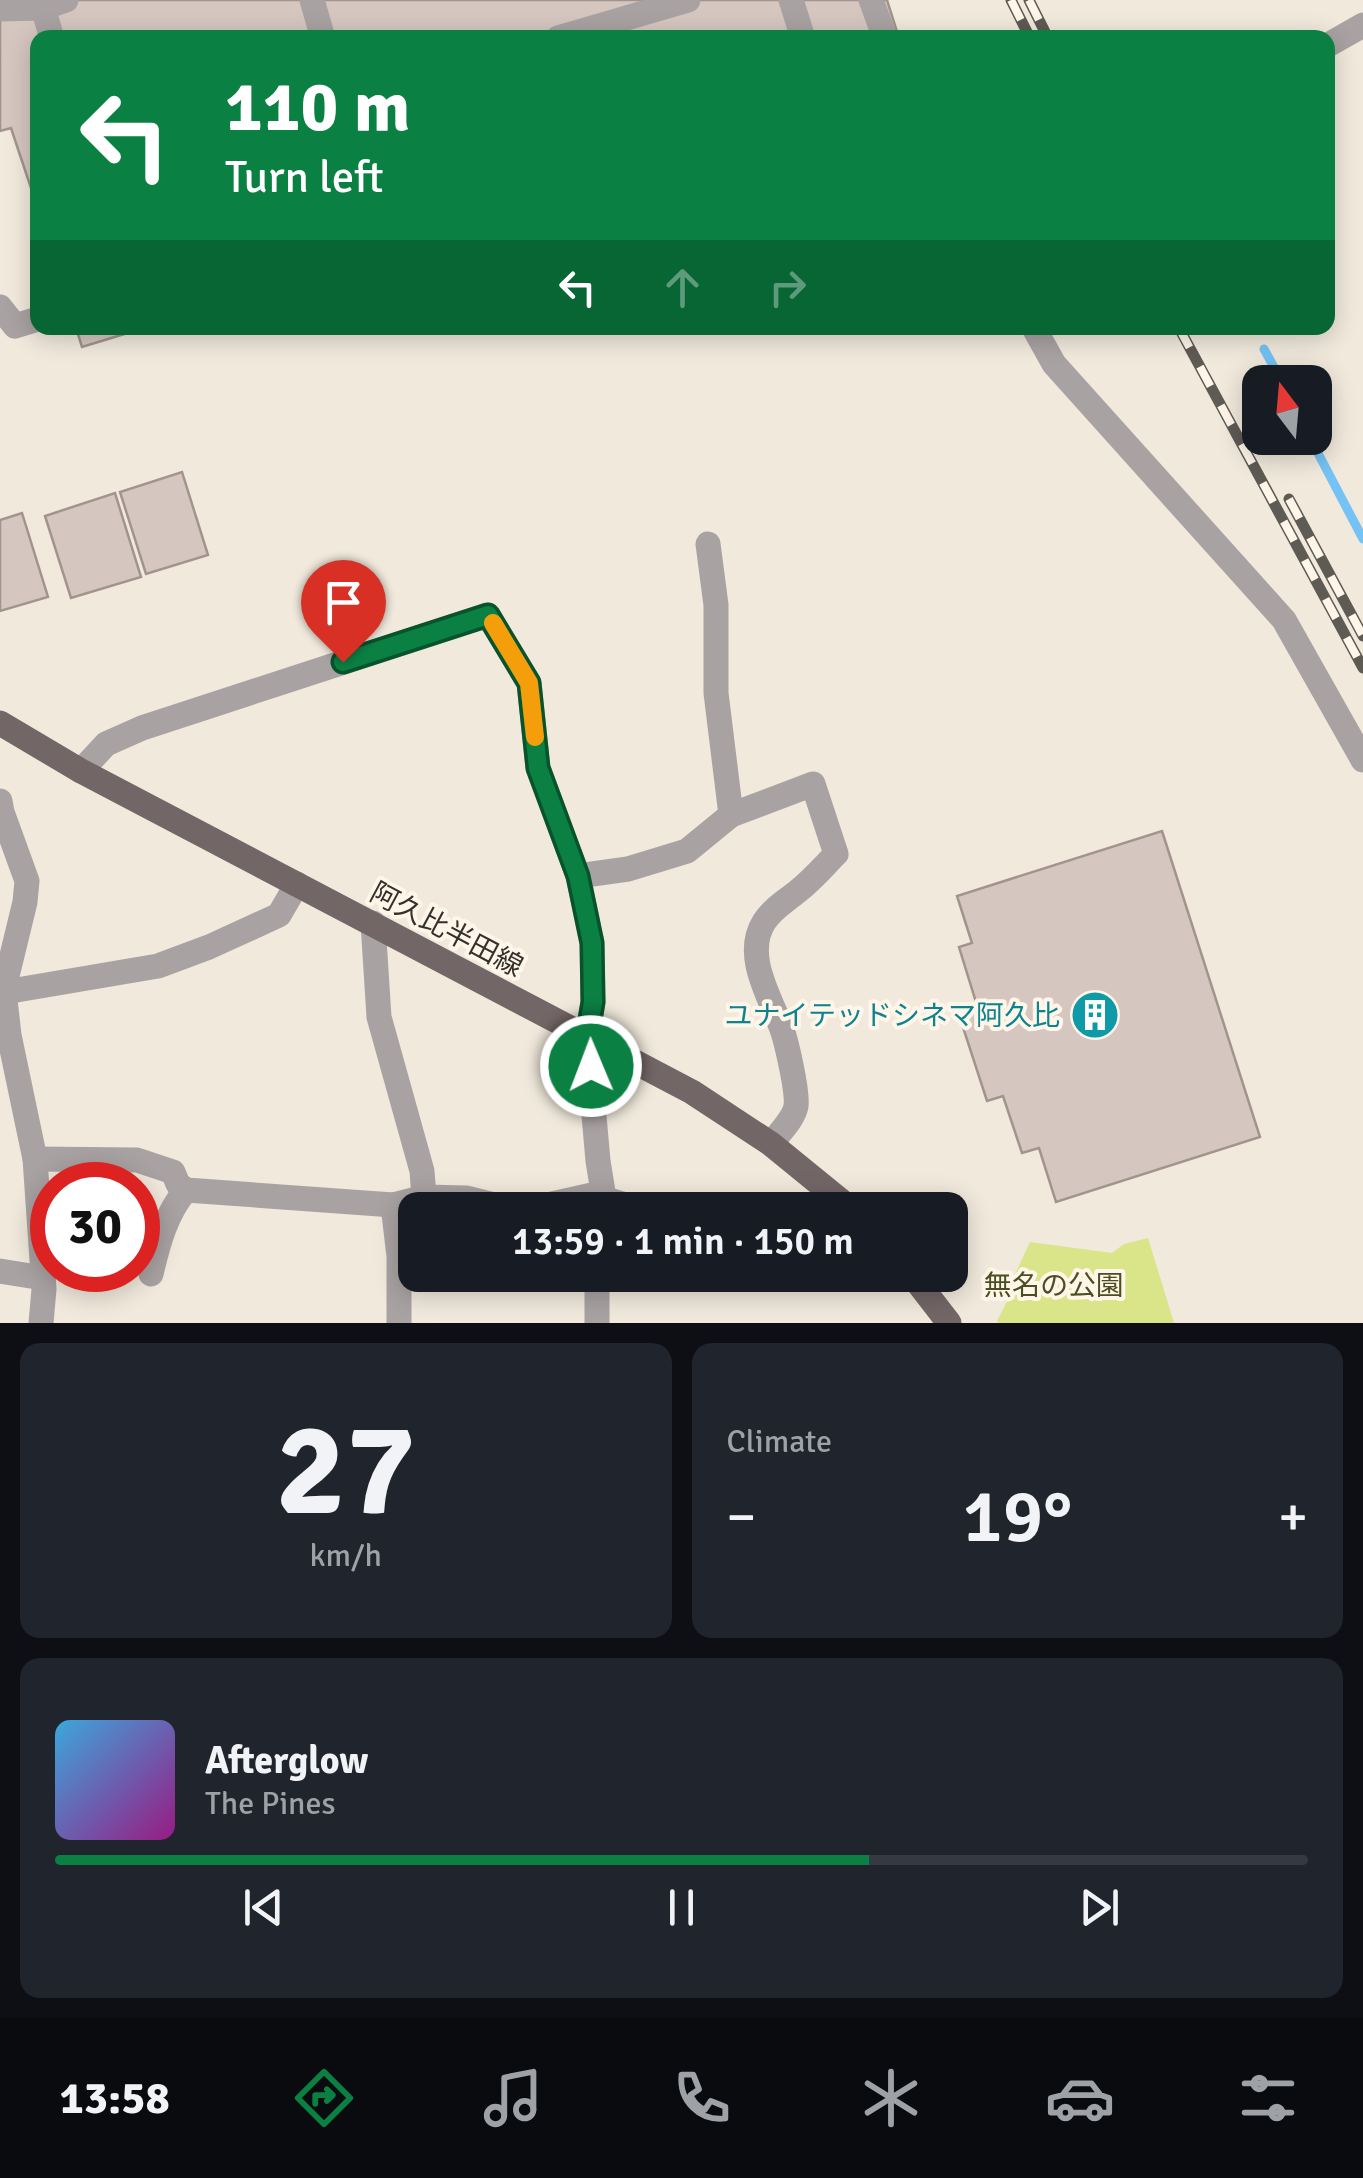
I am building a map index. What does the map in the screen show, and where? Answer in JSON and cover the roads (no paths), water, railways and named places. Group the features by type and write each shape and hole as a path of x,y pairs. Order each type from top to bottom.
{"main road":[{"name":"阿久比半田線","path":"0,723 81,772 692,1092 770,1144 830,1192"},
{"path":"925,1292 949,1323"}],"street":[{"path":"312,0 321,30"},
{"path":"585,30 688,0"},
{"path":"791,0 800,30"},
{"path":"858,0 865,30"},
{"path":"872,0 882,30"},
{"path":"0,9 54,4 52,30"},
{"path":"1335,41 1363,25"},
{"path":"0,307 16,326 30,322"},
{"path":"1037,335 1054,364 1284,620 1363,760"},
{"path":"708,544 716,604 716,693 732,815"},
{"path":"81,772 106,744 142,728 488,615 529,683 538,768 578,876 592,943 593,1002 587,1038 601,1192"},
{"path":"578,876 628,869 687,852 732,815 813,784 836,854 765,920 759,932 762,984 780,1024 795,1088 796,1109 770,1144"},
{"path":"0,800 27,881 5,992 9,1072 35,1162"},
{"path":"5,992 158,966 279,914 297,884"},
{"path":"373,923 379,1017 422,1171 424,1192"},
{"path":"35,1158 137,1160 173,1172 186,1190 398,1205"},
{"path":"160,1240 174,1204 186,1190"},
{"path":"393,1206 400,1256 399,1323"},
{"path":"0,1271 30,1276"},
{"path":"41,1323 42,1292"},
{"path":"597,1292 597,1323"}],"waterway":[{"path":"1264,349 1273,365"},
{"path":"1319,455 1363,539"}],"railway":[{"path":"1011,0 1026,30"},
{"path":"1029,0 1044,30"},
{"path":"1183,335 1363,668"},
{"path":"1289,499 1363,636"}],"place":[{"name":"ユナイテッドシネマ阿久比","path":"1095,1015"}],"park label":[{"name":"無名の公園","path":"1054,1285"}]}
